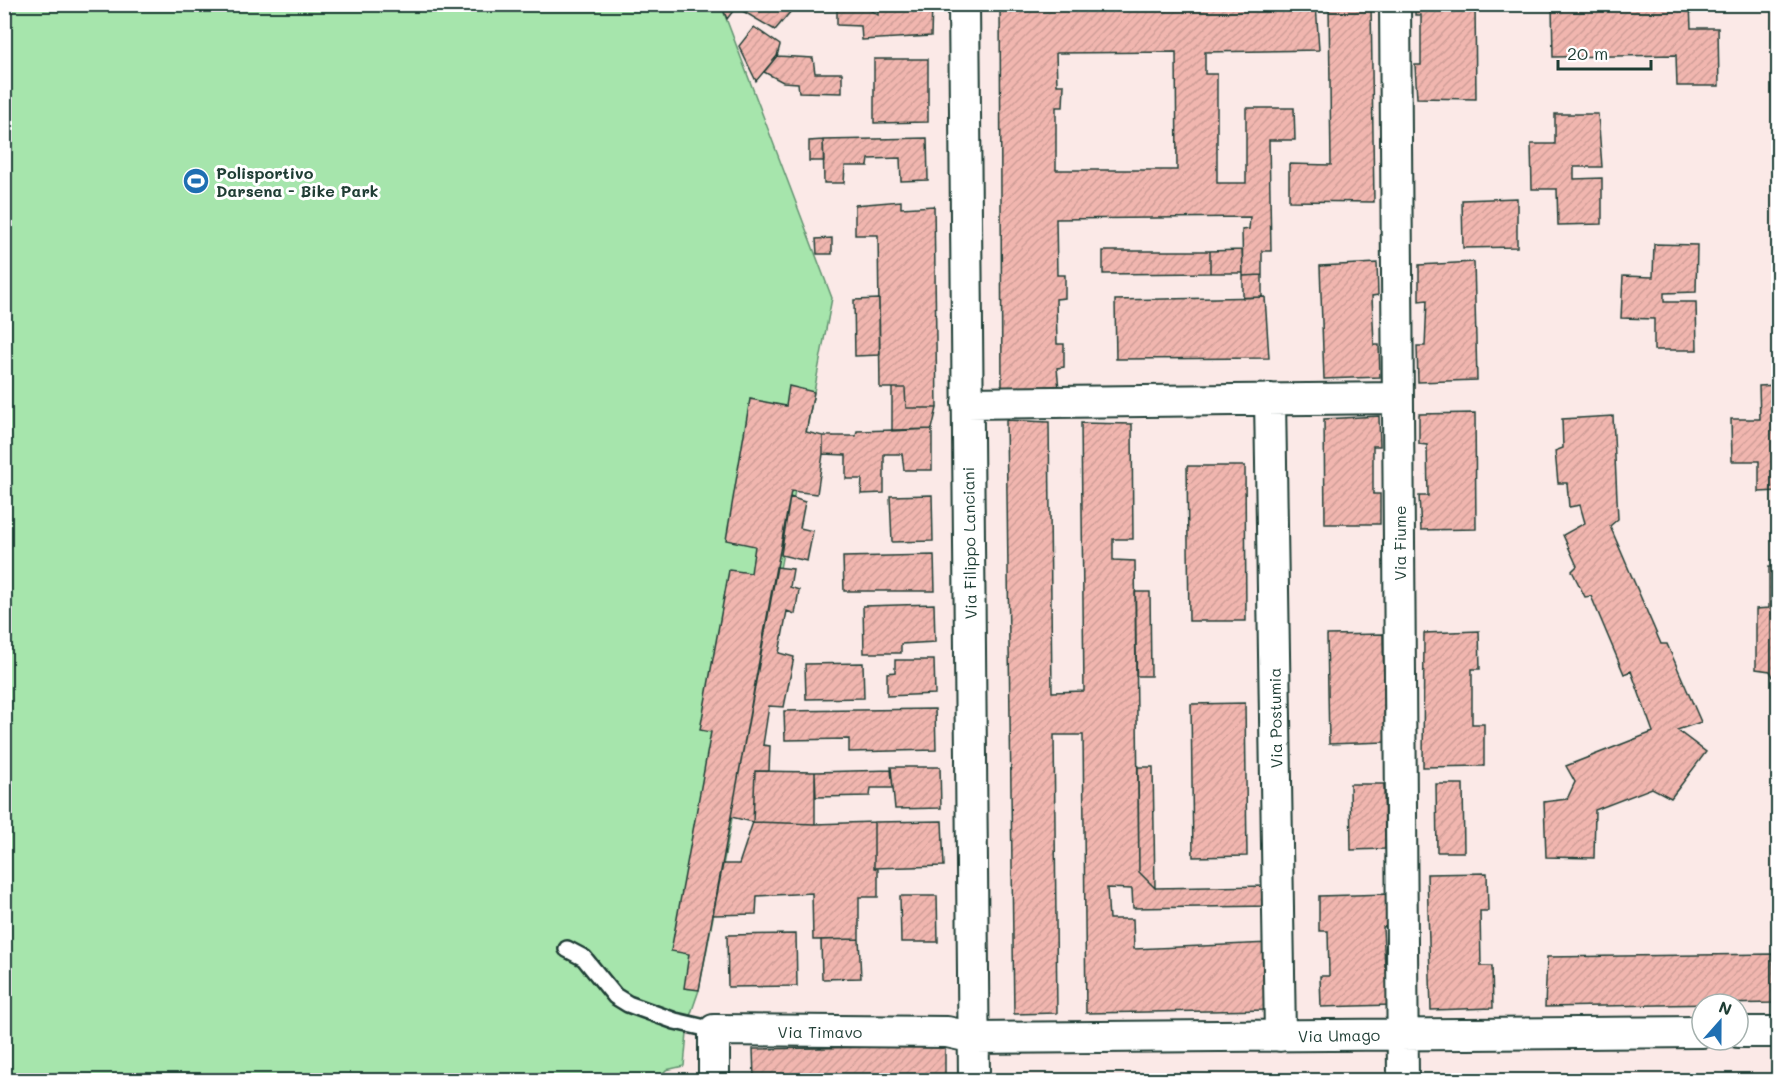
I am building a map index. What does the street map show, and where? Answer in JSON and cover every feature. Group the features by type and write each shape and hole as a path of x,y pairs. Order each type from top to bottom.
{"street":[{"name":"Via Filippo Lanciani","path":"964,4 975,1080"},
{"name":"Via Fiume","path":"1395,4 1403,1080"},
{"path":"968,403 1398,398"},
{"name":"Via Postumia","path":"1270,399 1280,1036"},
{"path":"714,1030 714,1080"},
{"name":"Via Timavo","path":"714,1030 947,1032 975,1038"},
{"name":"Via Umago","path":"975,1038 1690,1032"},
{"path":"1750,1032 1779,1032"}],"lane":[{"path":"567,949 584,958 615,996 628,1004 675,1021 714,1030"}],"green space":[{"path":"5,5 721,5 832,298 699,990 688,1022 684,1066 666,1070 657,1080 5,1080"}],"building":[{"path":"721,4 797,4 775,30 736,7 727,19"},
{"path":"837,4 864,6 878,15 878,4 932,4 931,36 862,40 861,26 837,25"},
{"path":"1000,4 1316,4 1319,50 1205,52 1205,74 1217,74 1217,183 1246,183 1246,108 1294,108 1295,140 1269,140 1271,251 1262,251 1262,275 1243,276 1242,230 1249,229 1250,217 1056,219 1057,275 1065,275 1065,298 1056,299 1057,344 1064,344 1064,367 1057,368 1059,389 1002,389","holes":["1176,52 1177,170 1056,170 1056,107 1063,107 1064,85 1057,85 1056,53"]},
{"path":"1329,4 1371,4 1374,202 1289,201 1289,164 1331,165"},
{"path":"1415,4 1475,4 1476,99 1417,98 1415,65 1421,65 1421,15 1415,15"},
{"path":"1552,4 1690,4 1691,28 1718,28 1719,86 1677,86 1676,55 1553,57"},
{"path":"754,27 780,45 777,56 756,81 739,46"},
{"path":"777,56 813,58 815,73 842,73 842,93 799,92 798,83 783,82 764,72"},
{"path":"874,59 928,59 928,122 874,123"},
{"path":"1555,114 1598,114 1602,167 1574,167 1574,179 1602,178 1602,224 1558,225 1557,189 1532,189 1531,144 1555,144"},
{"path":"927,138 928,180 901,181 900,158 869,159 868,166 845,166 844,183 824,183 823,140"},
{"path":"823,140 824,161 809,161 809,141"},
{"path":"1517,198 1517,247 1463,248 1462,200"},
{"path":"901,201 901,208 934,206 937,408 906,408 905,388 880,388 878,235 855,235 855,205"},
{"path":"832,238 832,254 817,254 816,239"},
{"path":"1654,244 1697,245 1696,292 1664,293 1664,302 1696,302 1697,350 1654,350 1654,319 1621,318 1623,276 1653,277"},
{"path":"1242,250 1243,273 1210,273 1210,251"},
{"path":"1103,251 1210,251 1210,273 1103,274"},
{"path":"1474,262 1477,380 1418,382 1417,346 1425,346 1427,300 1419,301 1419,265"},
{"path":"1377,263 1378,295 1372,296 1374,345 1379,345 1380,377 1324,379 1320,266"},
{"path":"1262,275 1262,297 1243,298 1243,276"},
{"path":"1265,297 1269,358 1116,359 1115,300"},
{"path":"879,299 880,355 855,356 854,300"},
{"path":"1778,385 1778,491 1759,492 1759,461 1732,461 1731,419 1760,419 1759,386"},
{"path":"789,386 814,392 806,432 823,436 823,454 817,494 791,491 699,990 684,988 689,954 671,951 711,732 700,730 729,570 751,573 755,546 726,540 750,399 786,406"},
{"path":"892,388 905,388 906,408 937,408 932,429 892,431"},
{"path":"1475,413 1476,529 1421,530 1419,496 1428,496 1427,445 1419,444 1419,414"},
{"path":"1379,416 1380,446 1373,446 1373,494 1380,494 1380,524 1325,524 1324,419"},
{"path":"1613,416 1618,519 1610,526 1661,644 1667,644 1701,722 1677,730 1706,752 1671,798 1652,788 1595,810 1594,858 1546,857 1544,802 1567,799 1575,782 1566,766 1653,732 1631,671 1624,674 1591,596 1585,597 1572,571 1577,566 1563,535 1585,523 1580,505 1569,507 1567,483 1558,483 1555,451 1563,448 1562,419"},
{"path":"1006,420 1049,422 1052,692 1084,691 1081,423 1132,424 1133,539 1113,539 1113,560 1135,561 1139,872 1155,888 1266,886 1270,906 1133,908 1132,889 1107,888 1109,919 1133,919 1134,949 1270,943 1270,1010 1086,1013 1083,735 1054,735 1057,1013 1014,1014"},
{"path":"932,429 932,470 904,470 902,454 884,454 884,493 861,494 862,479 846,479 846,455 823,454 823,436 856,436 857,431"},
{"path":"1187,466 1245,466 1246,621 1189,621"},
{"path":"932,495 933,541 892,542 890,496"},
{"path":"790,497 805,502 800,528 813,531 807,561 781,555"},
{"path":"934,555 935,591 844,591 843,557"},
{"path":"776,567 793,569 790,587 799,590 795,614 787,611 779,653 794,657 784,707 769,706 763,745 770,746 769,771 755,771 753,822 731,817"},
{"path":"1769,567 1778,567 1778,687 1770,671 1756,669 1756,609 1769,608"},
{"path":"1135,592 1150,592 1151,676 1136,676"},
{"path":"934,604 935,642 901,644 901,653 864,653 863,606"},
{"path":"1479,631 1480,669 1472,669 1472,724 1484,724 1484,766 1423,767 1424,633"},
{"path":"1383,634 1385,742 1329,744 1327,635"},
{"path":"895,660 934,660 935,694 887,696 887,673 895,672"},
{"path":"863,663 864,698 806,699 805,664"},
{"path":"1245,703 1247,856 1193,857 1191,704"},
{"path":"935,709 936,750 849,752 849,739 785,740 784,711"},
{"path":"891,767 940,767 941,808 895,809"},
{"path":"1138,767 1153,767 1155,888 1139,872"},
{"path":"891,770 893,788 871,788 870,796 816,797 815,772"},
{"path":"755,771 815,772 815,824 753,822"},
{"path":"1350,784 1384,784 1385,849 1351,850"},
{"path":"1436,784 1463,784 1464,852 1437,852"},
{"path":"942,821 944,866 874,868 874,822"},
{"path":"753,822 815,824 874,822 874,868 878,869 878,897 859,897 859,939 813,940 812,893 757,896 756,914 713,915 723,864 739,864"},
{"path":"1487,873 1488,911 1480,911 1481,966 1492,966 1493,1008 1431,1010 1427,874"},
{"path":"1389,894 1390,926 1383,927 1385,967 1391,966 1391,1005 1321,1007 1320,976 1329,976 1328,931 1319,931 1319,896"},
{"path":"900,896 937,896 938,942 901,942"},
{"path":"796,934 797,986 728,987 727,935"},
{"path":"859,939 861,978 822,979 821,940"},
{"path":"1773,954 1774,1003 1750,1003 1750,992 1690,992 1690,1004 1545,1007 1547,957"},
{"path":"945,1046 945,1080 754,1080 753,1049"}],"place":[{"name":"Polisportivo Darsena - Bike Park","path":"196,181"}]}
